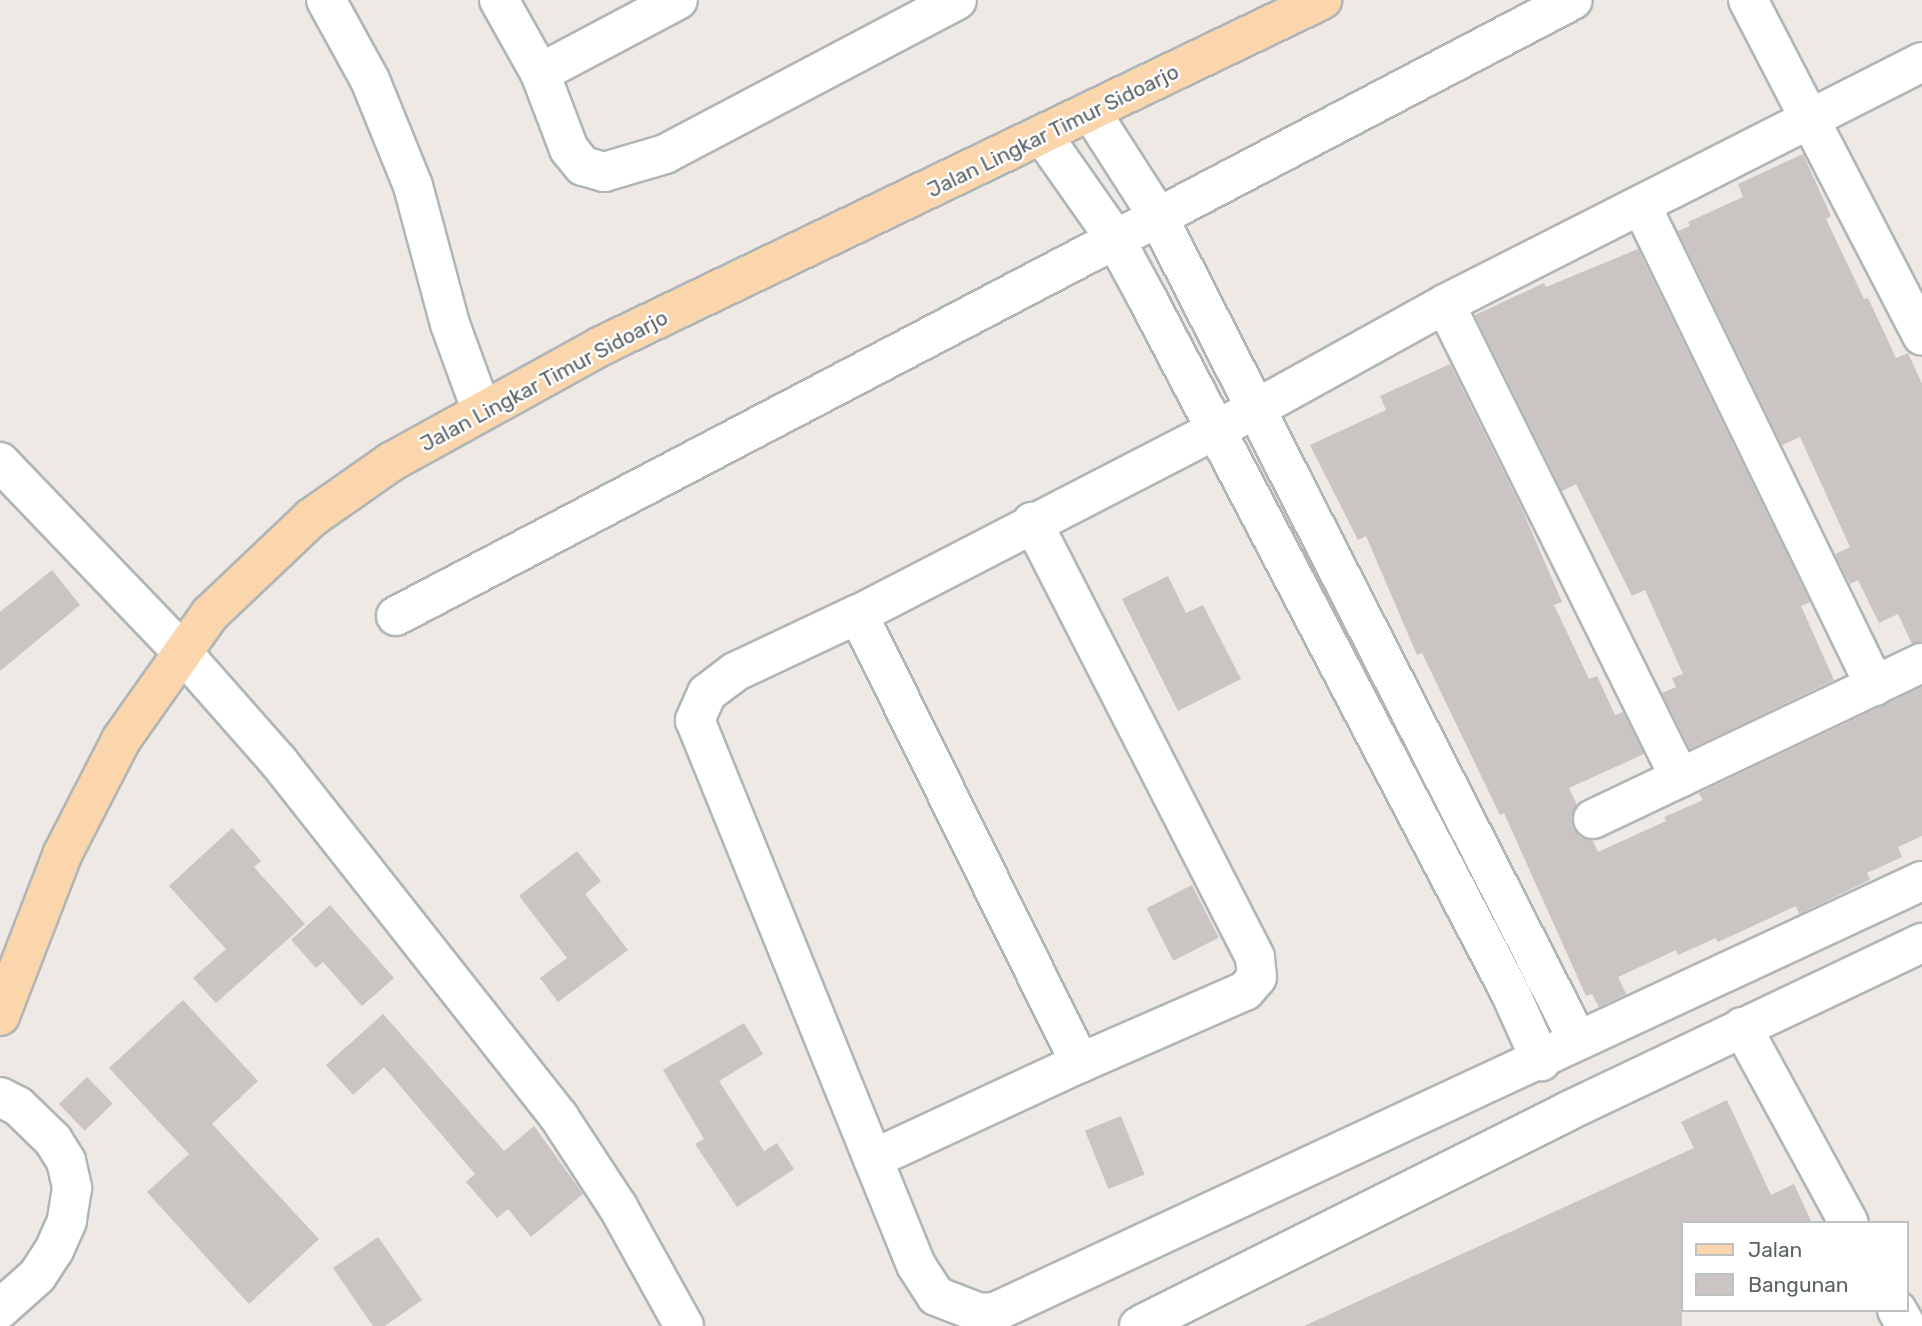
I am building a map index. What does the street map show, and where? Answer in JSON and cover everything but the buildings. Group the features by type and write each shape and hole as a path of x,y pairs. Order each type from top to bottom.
{"main road":[{"name":"Jalan Lingkar Timur Sidoarjo","path":"0,1016 69,841 121,740 181,651 210,614 311,518 391,462 481,409 601,346 1044,136 1322,0"}],"street":[{"path":"326,0 370,80 414,186 450,324 481,409"},
{"path":"499,0 540,73 569,149 583,166 604,172 665,154 957,0"},
{"path":"540,73 678,0"},
{"path":"396,616 1114,237 1573,0"},
{"path":"1748,0 1811,118 1910,284 1922,336"},
{"path":"1922,62 1445,304 1254,410 1032,522 858,614 717,683 695,720 925,1282 946,1302 989,1313 1541,1061 1577,1039 1922,881"},
{"path":"1091,112 1157,215 1254,410 1548,977 1577,1039"},
{"path":"1044,136 1114,237 1510,992 1541,1061"},
{"path":"1641,205 1875,686"},
{"path":"1445,304 1680,778"},
{"path":"0,462 181,651 278,761 559,1117 618,1207 684,1326"},
{"path":"873,1159 1080,1063 1245,992 1254,984 1257,967 1032,522"},
{"path":"858,614 1080,1063"},
{"path":"1593,819 1922,663"},
{"path":"1385,753 1421,734"},
{"path":"1139,1326 1742,1027 1922,943"},
{"path":"1510,992 1548,977"},
{"path":"1742,1027 1849,1221"},
{"path":"0,1097 18,1106 53,1140 65,1161 72,1188 67,1221 54,1250 37,1276 0,1308"}]}
